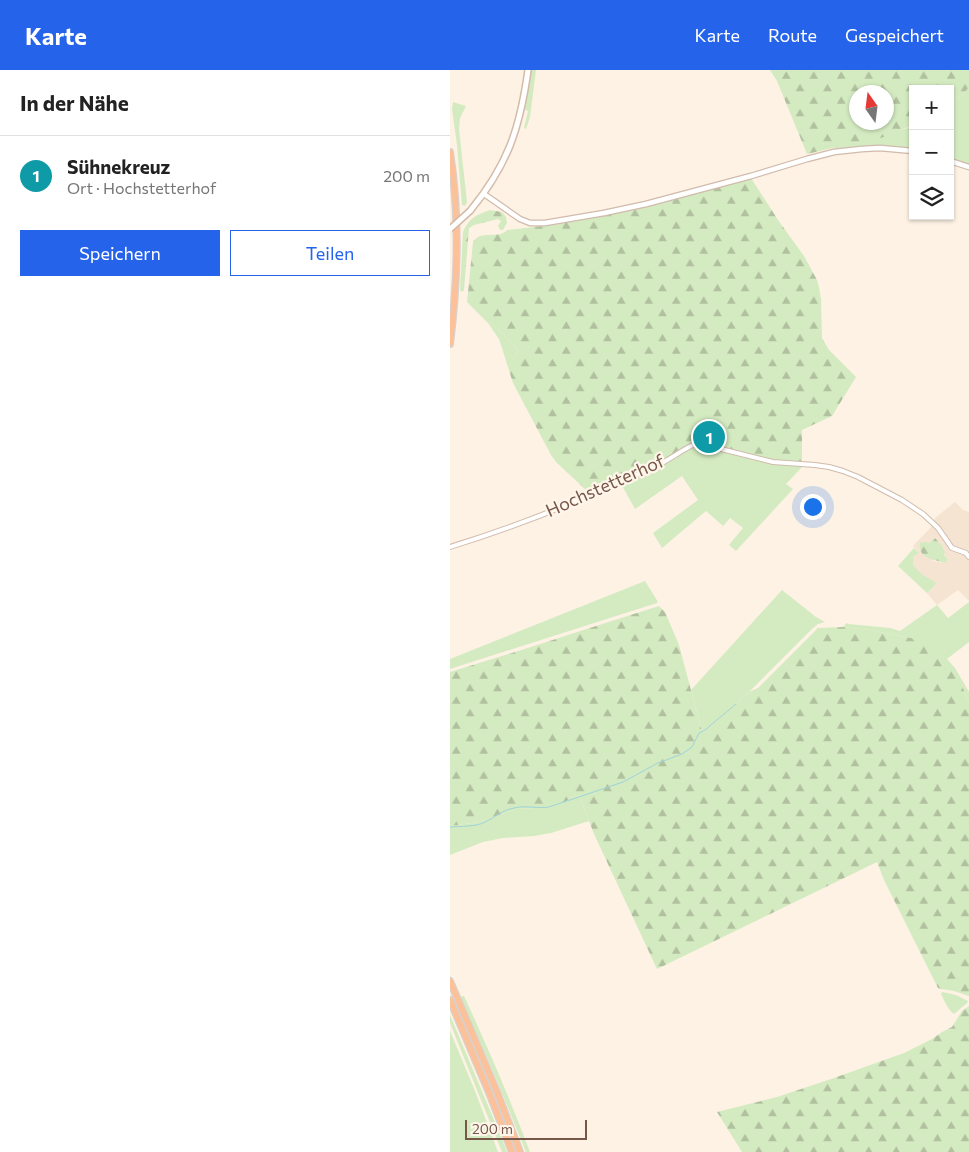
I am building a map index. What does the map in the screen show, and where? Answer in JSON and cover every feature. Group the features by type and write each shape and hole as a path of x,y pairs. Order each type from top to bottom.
{"highway":[{"path":"450,152 456,202 457,240 455,303 450,344"},
{"path":"450,981 520,1152"},
{"path":"450,1000 512,1152"}],"main road":[{"path":"450,229 484,194 500,168 516,131 523,105 528,70"}],"street":[{"path":"484,194 520,219 530,223 545,224 646,204 834,152 880,148 909,151"},
{"path":"954,162 969,167"},
{"name":"Hochstetterhof","path":"450,546 480,538 597,493 653,468 697,443 773,462 829,467 858,477 902,500 923,514 938,528 952,548 966,553 969,557"}],"shaded area":[{"path":"955,502 963,510 969,512 969,601 958,590 937,605 927,593 937,583 923,575 913,565 913,557 919,553 913,546 933,525 935,518","holes":["935,538 948,559 945,563 933,561 923,543 929,543"]}],"green space":[{"path":"530,70 536,70 530,117 526,129 524,128 528,111 525,110"},
{"path":"770,70 969,70 969,87 963,95 954,100 954,85 909,85 909,127 881,138 807,154 777,81"},
{"path":"969,87 969,166 954,160 954,100 963,95"},
{"path":"453,102 466,106 460,118 459,129 467,202 465,206 462,205 452,109"},
{"path":"908,128 909,150 835,151 835,147"},
{"path":"751,178 804,256 817,280 821,299 822,338 829,350 856,377 832,416 802,430 802,463 773,460 697,441 651,468 592,493 588,492 551,455 513,383 508,367 519,350 467,302 473,242 480,236 499,234 507,230 560,224 645,206"},
{"path":"490,210 502,212 506,217 507,223 503,230 500,230 498,226 501,221 498,219 469,228 464,290 462,292 460,290 463,232 468,223 474,218"},
{"path":"488,323 493,324 519,350 508,367 499,339"},
{"path":"695,445 702,445 775,463 804,465 786,484 793,489 736,551 729,545 743,528 730,518 723,526 706,511 662,548 653,533 698,500 682,476 635,509 621,484"},
{"path":"935,538 942,546 945,552 944,555 948,559 945,563 931,559 921,552 920,542 929,543"},
{"path":"914,548 919,553 913,557 913,565 923,575 937,583 927,593 898,566"},
{"path":"645,581 657,603 450,669 450,659"},
{"path":"782,590 825,622 813,628 749,692 704,732 701,728 691,690"},
{"path":"969,602 969,642 947,659 955,668 969,692 969,704 962,685 911,638 843,627 847,623 900,631 937,605 948,618"},
{"path":"659,606 665,612 679,645 701,728 704,732 749,692 758,688 818,628 843,627 911,638 933,651 951,667 962,685 969,704 969,996 938,988 884,880 877,862 657,969 594,834 579,795 553,807 516,809 479,822 450,826 450,672"},
{"path":"579,795 589,821 551,833 483,842 450,855 450,826 479,822 516,809 553,807"},
{"path":"942,992 968,1001 954,1014 946,1005 941,994"},
{"path":"464,996 490,1054 530,1152 526,1152 461,998"},
{"path":"969,1006 969,1152 742,1152 717,1112 777,1097 904,1053 952,1027 962,1011"},
{"path":"450,1015 507,1152 502,1152 450,1023"},
{"path":"450,1031 475,1091 498,1152 450,1152"}],"waterway":[{"path":"450,827 481,824 514,808 549,807 623,782 658,763 682,754 692,747 699,733 736,704"}],"place":[{"name":"Sühnekreuz","path":"709,437"}]}
